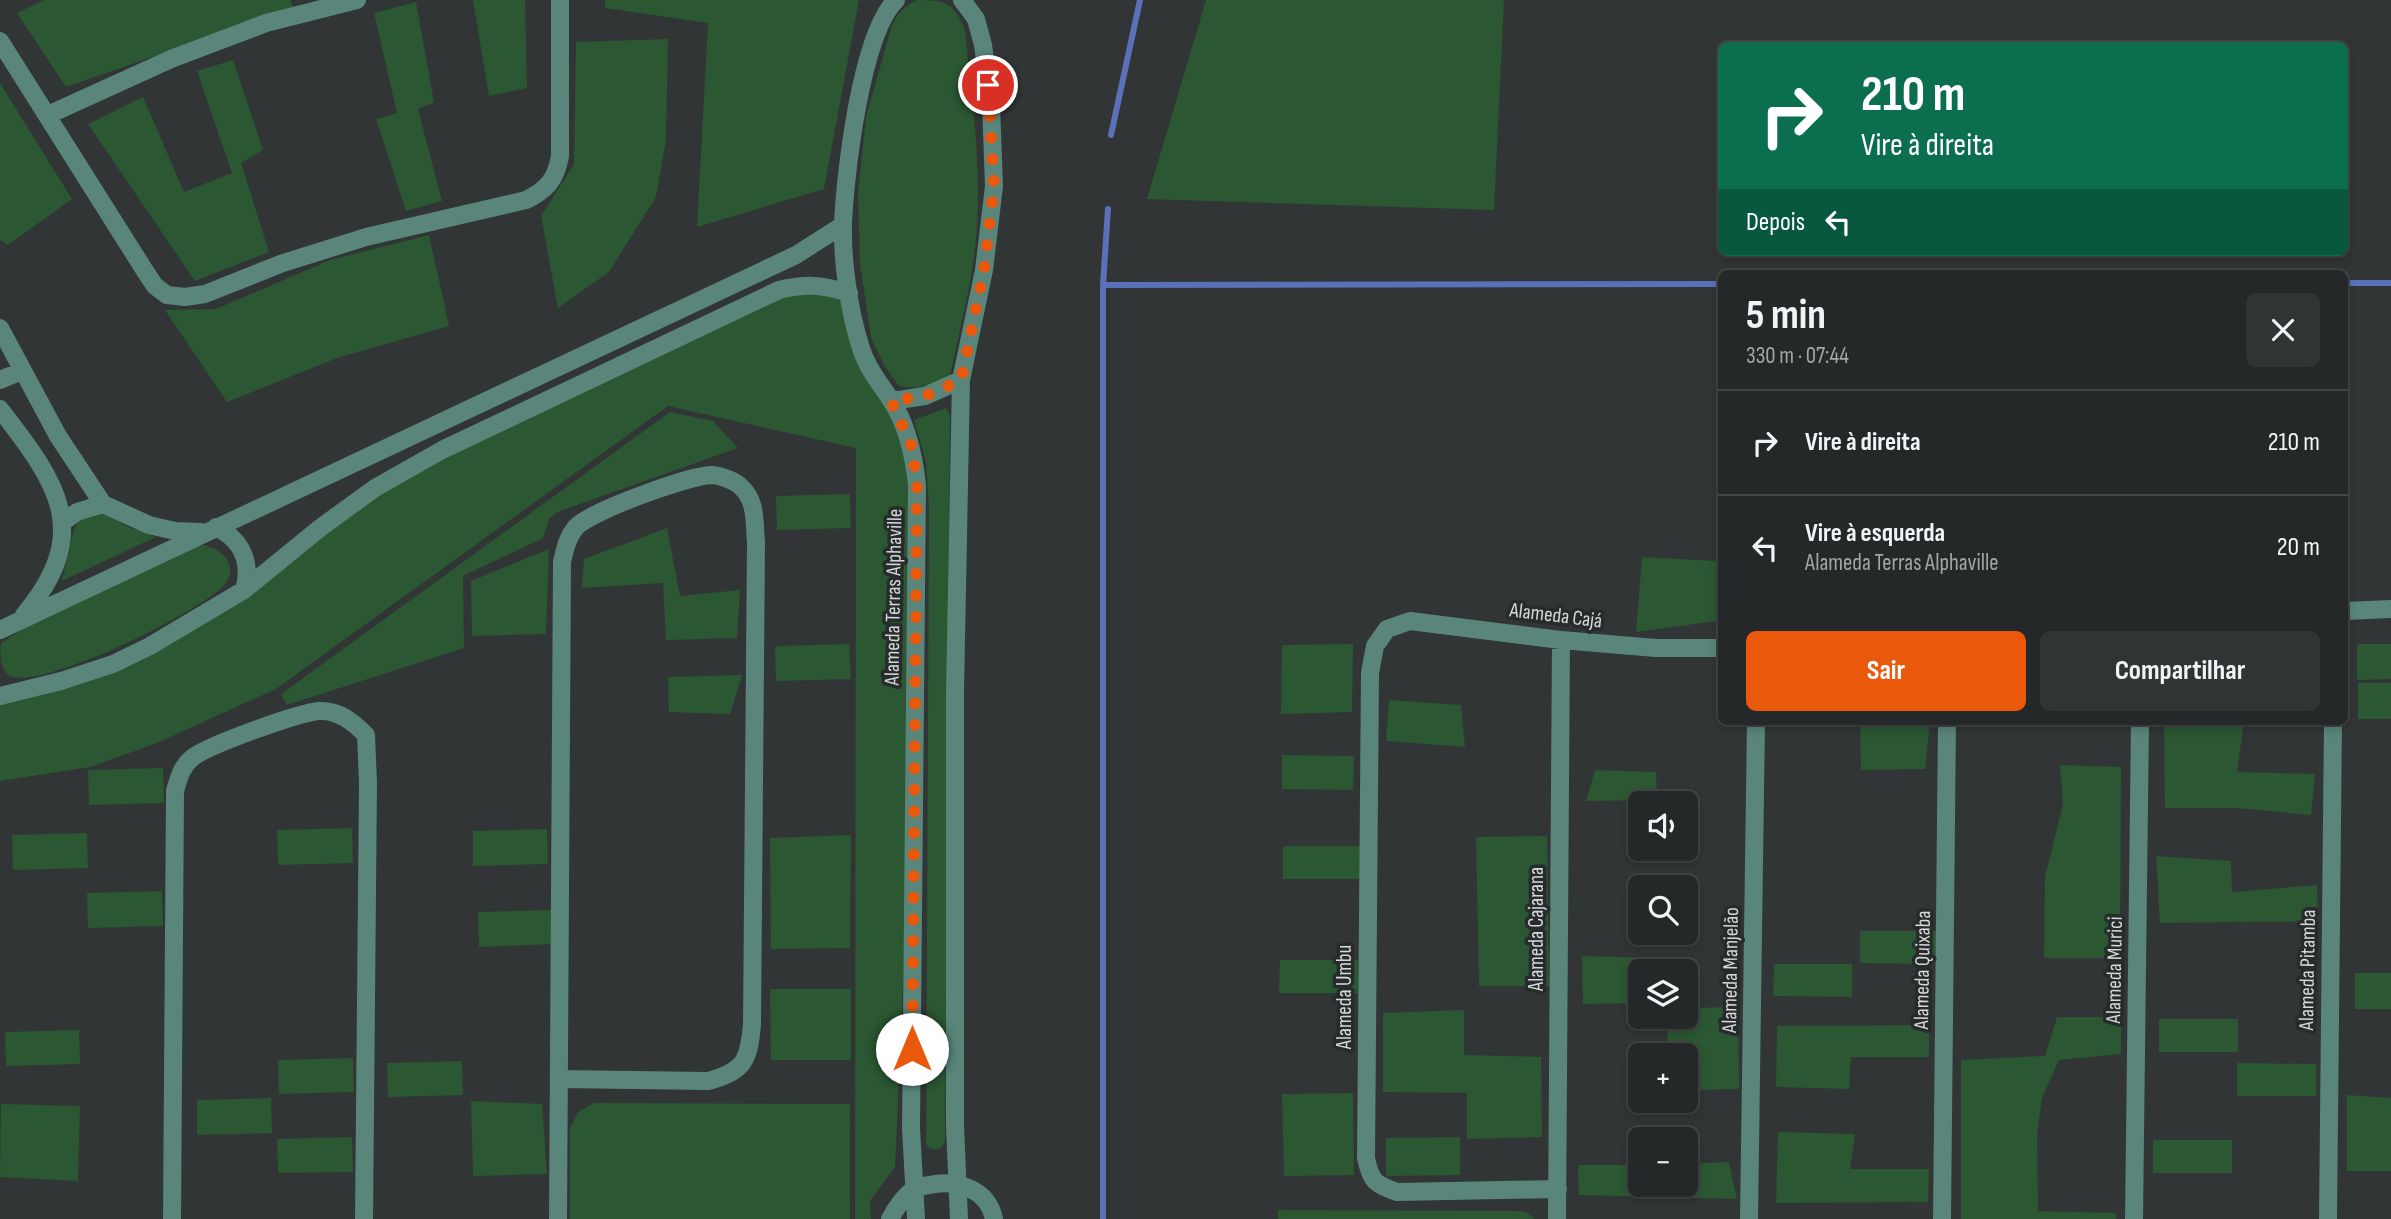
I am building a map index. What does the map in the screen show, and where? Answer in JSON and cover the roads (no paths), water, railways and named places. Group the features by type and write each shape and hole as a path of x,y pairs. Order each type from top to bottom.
{"street":[{"path":"48,115 171,59 266,23 357,0"},
{"path":"0,41 155,286 167,295 185,297 205,294 283,264 366,237 526,200 539,194 551,183 560,156 560,0"},
{"name":"Alameda Terras Alphaville","path":"896,0 872,40 852,135 843,225 849,293 860,345 867,366 891,401 912,447 918,519 911,1128 916,1219"},
{"path":"959,1219 955,692 961,380 984,270 994,186 991,105 983,45 976,19 962,0"},
{"path":"0,631 796,255 843,225"},
{"path":"2,692 61,681 113,664 184,627 244,590 320,528 375,488 442,450 779,290 797,285 819,285 849,293"},
{"path":"0,328 58,436 103,504 149,525 175,531 210,530 227,533 244,552 247,577 244,590"},
{"path":"0,380 22,371"},
{"path":"891,401 925,396 961,380"},
{"path":"0,409 44,470 57,497 63,523 54,571 41,594 20,620"},
{"path":"558,1219 561,592 566,542 578,526 596,514 692,478 714,475 740,485 753,504 756,542 752,996 749,1051 741,1066 729,1075 708,1081 560,1079"},
{"path":"63,523 78,512 103,504"},
{"path":"2348,611 2391,608"},
{"name":"Alameda Cajá","path":"1387,629 1410,621 1561,640 1656,648 1718,648"},
{"name":"Alameda Umbu","path":"1387,629 1375,646 1370,673 1366,1144 1370,1176 1379,1185 1397,1192 1558,1189"},
{"name":"Alameda Cajarana","path":"1557,1219 1561,640"},
{"path":"172,1219 175,791 182,769 193,757 248,733 293,717 321,711 348,717 366,735 368,783 364,1219"},
{"name":"Alameda Manjelão","path":"1749,1219 1756,725"},
{"name":"Alameda Quixaba","path":"1942,1219 1947,725"},
{"name":"Alameda Murici","path":"2134,1219 2140,725"},
{"name":"Alameda Pitamba","path":"2328,1219 2333,725"},
{"path":"890,1219 915,1188 957,1183 984,1197 992,1208 994,1219"}],"waterway":[{"path":"1111,135 1140,0"},
{"path":"1103,1219 1103,285 1108,209"},
{"path":"2348,283 2391,283"},
{"path":"1103,285 1718,284"}]}
